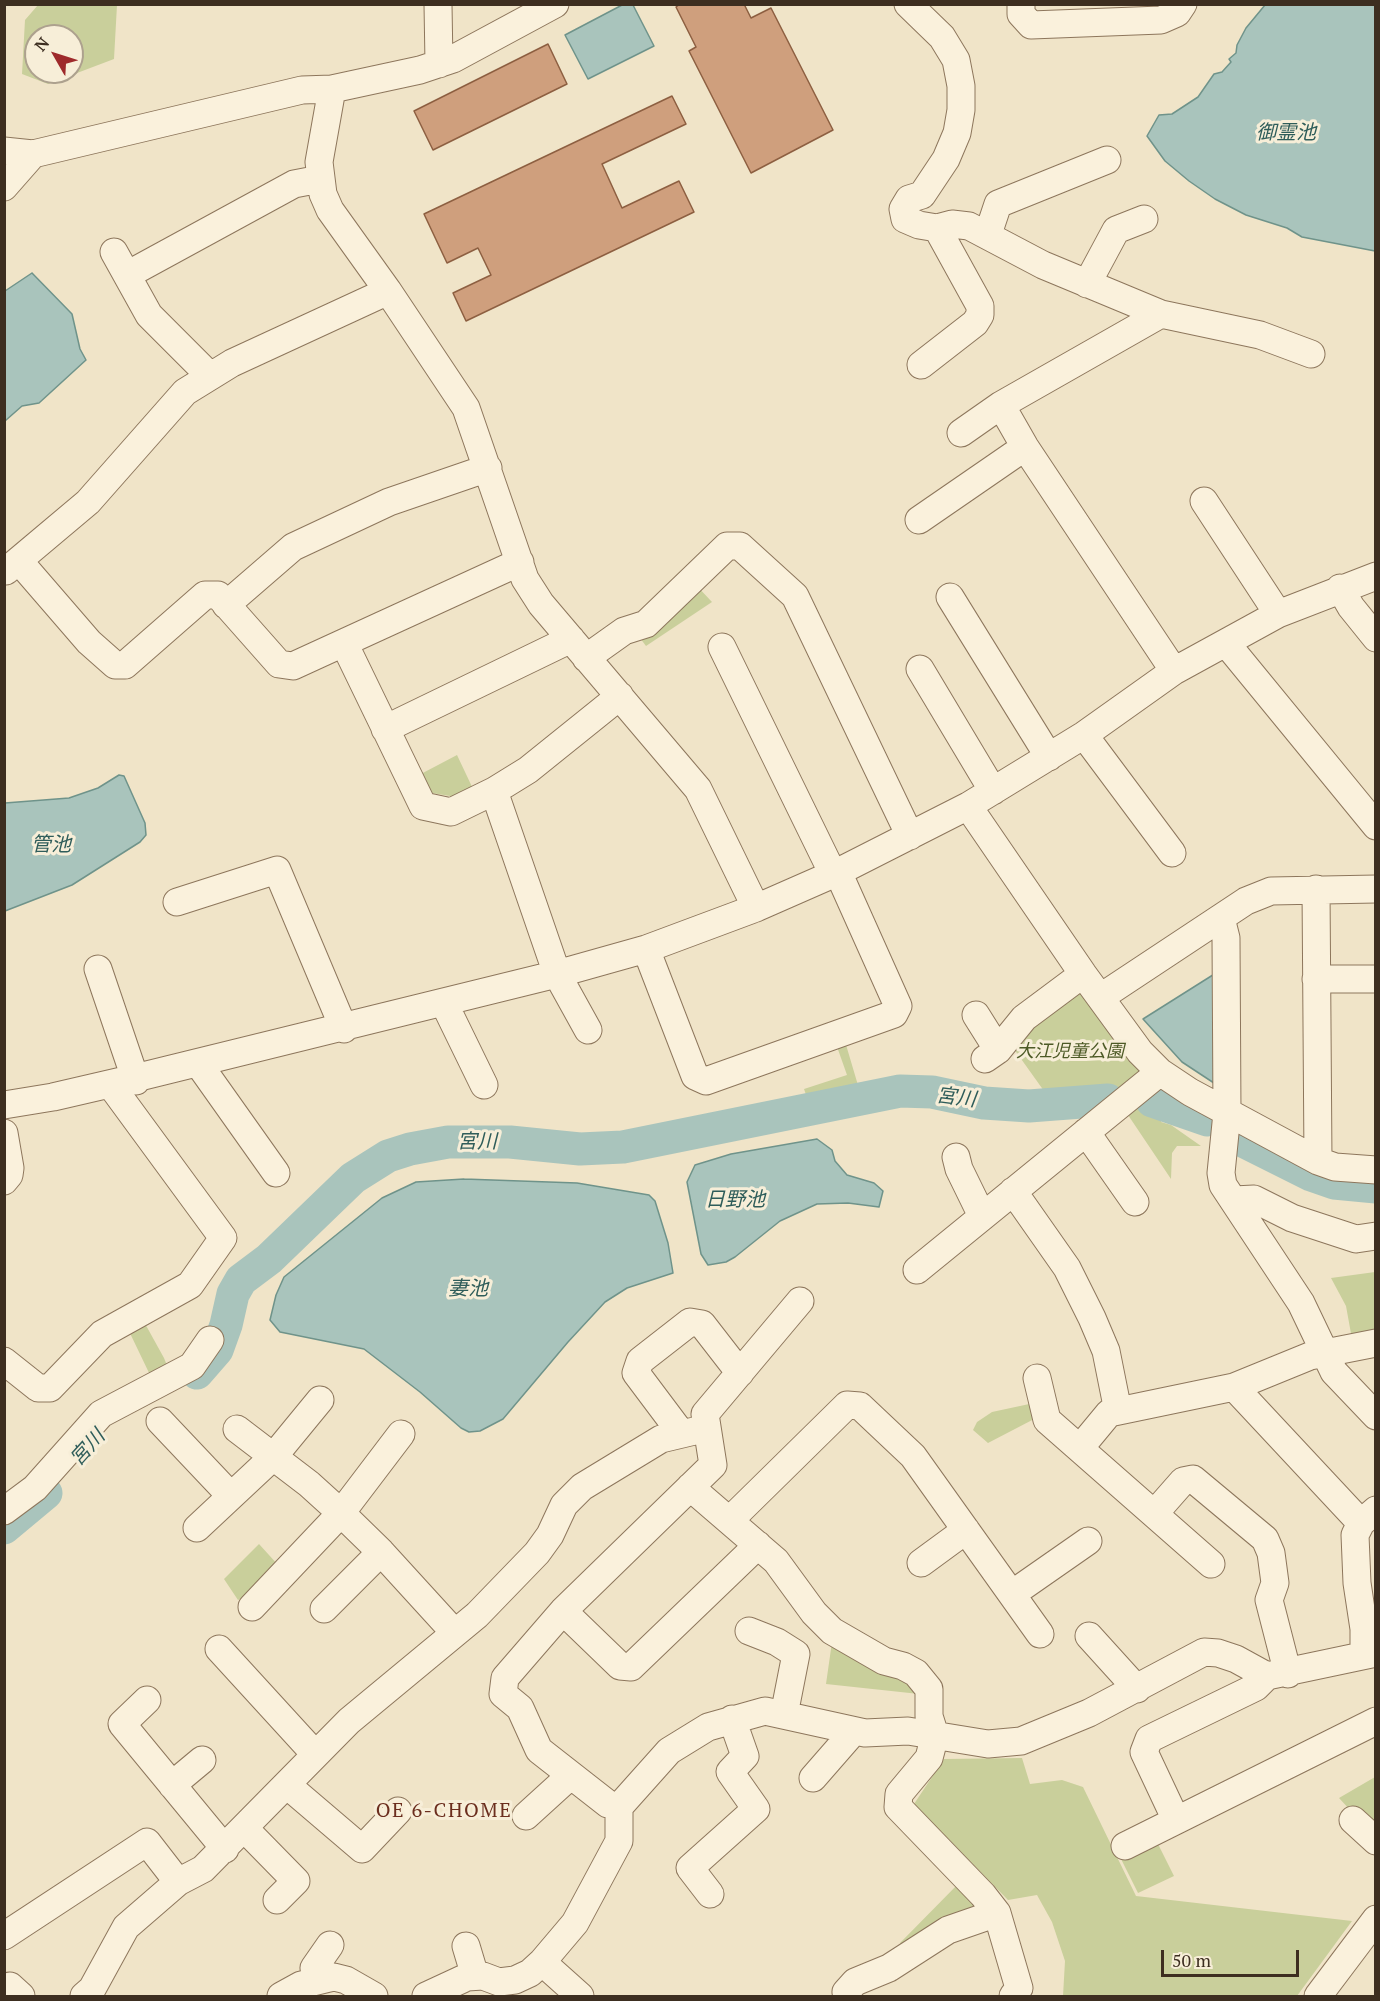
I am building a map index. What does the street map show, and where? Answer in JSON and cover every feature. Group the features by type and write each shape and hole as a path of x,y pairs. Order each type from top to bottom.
{"street":[{"path":"438,4 439,64"},
{"path":"1021,4 1021,14 1031,25 1161,20 1177,13 1183,4"},
{"path":"916,8 942,37 956,60 961,86 961,110 957,133 946,159 922,195 909,199 903,208 905,219 919,225 937,228 952,224 969,226 1043,265 1161,314 1260,335 1311,354"},
{"path":"4,151 33,154 302,90 332,89 439,64 540,9"},
{"path":"332,89 319,162 320,179 330,210 388,291 466,408 525,579 536,596 698,789 756,908"},
{"path":"4,187 33,154"},
{"path":"988,234 998,204 1107,160"},
{"path":"209,375 149,315 121,263 294,184 320,179"},
{"path":"1087,284 1116,230 1144,219"},
{"path":"921,364 975,323 980,315 980,306 937,228"},
{"path":"388,291 209,375 185,392 88,502 12,566 115,665 125,665 205,595 218,595 279,664 293,666 520,562"},
{"path":"961,433 1001,405 1161,314"},
{"path":"1001,405 1025,447 1174,671"},
{"path":"919,520 1025,447"},
{"path":"226,605 293,547 389,502 488,468"},
{"path":"1204,501 1278,614"},
{"path":"385,729 579,648 646,624 727,546 740,546 795,596 910,836"},
{"path":"4,1105 24,1103 127,1081 344,1029 557,974 646,949 756,908 836,873 968,806 1084,735 1174,671 1278,614 1340,588 1376,576"},
{"path":"1340,588 1351,607 1376,638"},
{"path":"950,597 1049,757"},
{"path":"344,643 423,806 451,812 494,791 528,770 620,696"},
{"path":"1226,643 1376,826"},
{"path":"646,949 695,1076 706,1081 894,1014 898,1006 836,873 722,647"},
{"path":"920,669 993,791"},
{"path":"1084,735 1172,853"},
{"path":"494,791 557,974 588,1030"},
{"path":"968,806 1083,974 1140,1052 1160,1072 1227,1113 1318,1161 1335,1167 1376,1170"},
{"path":"177,902 277,870 344,1029"},
{"path":"1101,998 1246,901 1271,891 1376,889"},
{"path":"1316,890 1318,1161"},
{"path":"1221,918 1226,938 1227,1113 1221,1173 1223,1185 1300,1304 1334,1372 1376,1416"},
{"path":"4,1361 38,1388 50,1388 102,1334 190,1285 223,1238 127,1081 98,969"},
{"path":"976,1015 992,1054 1024,1018 1083,974"},
{"path":"1317,979 1376,979"},
{"path":"444,1003 484,1085"},
{"path":"198,1063 276,1173"},
{"path":"917,1270 1160,1072"},
{"path":"4,1132 10,1168 9,1175 4,1180"},
{"path":"1086,1132 1135,1202"},
{"path":"956,1157 958,1169 982,1216"},
{"path":"1012,1191 1067,1268 1092,1318 1106,1351 1118,1411"},
{"path":"1234,1200 1254,1199 1293,1218 1356,1239 1376,1236"},
{"path":"619,1808 608,1804 539,1750 520,1708 503,1694 505,1678 563,1611 713,1465 705,1414 800,1301"},
{"path":"681,1433 636,1373 640,1361 690,1322 702,1324 740,1373"},
{"path":"4,1510 35,1488 101,1414 192,1366 210,1340"},
{"path":"1080,1448 1109,1413 1234,1387 1324,1353 1376,1343"},
{"path":"1037,1378 1047,1420 1212,1564"},
{"path":"1176,1820 1144,1752 1149,1739 1278,1675 1370,1654 1357,1583 1355,1535 1368,1516 1234,1387"},
{"path":"197,1528 274,1456 320,1400"},
{"path":"730,1520 847,1405 860,1406 913,1456 1040,1634"},
{"path":"160,1421 230,1495"},
{"path":"84,1996 92,1989 126,1927 178,1882 203,1869 245,1829 349,1721 477,1615 537,1553 550,1535 564,1505 582,1487 635,1452 661,1439 707,1428"},
{"path":"237,1430 274,1456 341,1513 381,1552 454,1632"},
{"path":"252,1607 341,1513 401,1434"},
{"path":"1154,1514 1183,1481 1193,1479 1265,1539 1271,1553 1275,1583 1269,1600 1278,1675"},
{"path":"690,1487 776,1560 814,1613 832,1631 859,1649 916,1673 929,1689 929,1716 935,1735 929,1758 899,1794 898,1807 983,1895 997,1913 1019,1988 1013,1996"},
{"path":"921,1563 966,1530"},
{"path":"1012,1594 1088,1541"},
{"path":"563,1611 620,1666 631,1666 758,1545"},
{"path":"324,1610 381,1552"},
{"path":"749,1630 777,1642 796,1654 784,1715"},
{"path":"1089,1636 1137,1689"},
{"path":"219,1649 315,1754"},
{"path":"426,1996 467,1977 483,1976 499,1982 515,1980 530,1973 542,1962 575,1923 619,1841 619,1808 669,1751 708,1727 765,1711 854,1731 908,1731 988,1744 1021,1741 1052,1730 1137,1689 1204,1652 1218,1653 1278,1675"},
{"path":"147,1701 122,1724 225,1849"},
{"path":"710,1894 690,1868 756,1809 730,1772 745,1756 732,1719"},
{"path":"1125,1845 1376,1721"},
{"path":"813,1778 854,1731"},
{"path":"172,1785 202,1760"},
{"path":"526,1816 570,1776"},
{"path":"287,1785 362,1850 398,1811"},
{"path":"1353,1820 1376,1841"},
{"path":"245,1829 296,1881 277,1900"},
{"path":"4,1936 147,1842 178,1882"},
{"path":"847,1996 846,1992 855,1982 889,1968 948,1930 997,1913"},
{"path":"1318,1996 1376,1919"},
{"path":"317,1979 314,1968 330,1945"},
{"path":"466,1946 475,1976"},
{"path":"542,1962 580,1996"},
{"path":"280,1996 317,1979 334,1977 346,1980 374,1996"}],"green space":[{"path":"38,5 117,5 114,59 84,70 84,24 25,24 25,20"},
{"path":"24,38 24,75 22,74"},
{"path":"696,585 712,602 646,646 640,638"},
{"path":"457,755 474,791 462,798 426,792 419,775"},
{"name":"大江児童公園","path":"1073,991 1084,992 1146,1069 1117,1095 1049,1098 1014,1049 1033,1024"},
{"path":"844,1038 860,1092 810,1106 804,1089 847,1075 835,1041"},
{"path":"1136,1104 1164,1109 1161,1122 1171,1125 1201,1146 1177,1146 1172,1153 1171,1179 1126,1112"},
{"path":"1375,1272 1375,1334 1352,1339 1346,1306 1331,1278"},
{"path":"143,1320 170,1373 151,1377 127,1327"},
{"path":"1034,1403 1038,1417 988,1443 973,1430 977,1422 992,1412"},
{"path":"259,1544 279,1566 252,1593 238,1600 224,1579"},
{"path":"832,1642 911,1682 919,1694 826,1684"},
{"path":"1022,1758 1030,1784 1062,1780 1083,1787 1136,1896 1352,1921 1297,1996 1063,1996 1065,1961 1052,1922 1037,1895 1008,1900 914,1804 944,1759"},
{"path":"1375,1777 1375,1837 1339,1798"},
{"path":"1156,1840 1174,1876 1138,1893 1120,1857"},
{"path":"960,1882 975,1899 971,1912 904,1949 900,1943"}],"water":[{"path":"624,4 633,5 654,46 588,79 565,35"},
{"name":"御霊池","path":"1265,5 1375,5 1375,251 1302,237 1287,228 1246,215 1215,199 1189,181 1165,161 1147,136 1159,115 1172,114 1198,97 1214,74 1222,72 1231,62 1229,59 1236,53 1237,45 1246,28"},
{"path":"32,273 72,314 80,349 86,360 39,403 22,406 5,421 5,291"},
{"name":"管池","path":"119,775 124,776 145,823 146,835 140,842 72,885 5,911 5,803 69,798 98,788"},
{"path":"1216,973 1217,1085 1182,1062 1143,1019"},
{"name":"日野池","path":"817,1139 832,1150 835,1161 847,1175 874,1183 883,1191 879,1207 848,1203 817,1204 780,1221 735,1257 726,1262 708,1265 701,1254 687,1182 695,1165 731,1154"},
{"name":"妻池","path":"464,1179 577,1183 649,1195 655,1201 668,1243 673,1273 627,1288 605,1302 503,1419 480,1431 469,1432 461,1428 420,1392 364,1349 280,1332 270,1320 276,1295 284,1277 382,1198 416,1182"}],"building":[{"path":"680,4 744,4 751,18 771,8 833,130 751,173 689,51 696,47 676,7"},
{"path":"548,44 567,84 433,150 414,111"},
{"path":"672,96 686,124 602,164 622,208 679,181 694,212 466,321 453,293 491,275 478,248 447,263 424,214"}],"waterway":[{"name":"宮川","path":"197,1373 217,1350 233,1294 241,1280 269,1259 353,1178 388,1156 410,1149 448,1142 510,1142 580,1149 623,1147 900,1091 932,1092 984,1103 1029,1106 1108,1100"},
{"name":"宮川","path":"1152,1101 1207,1120"},
{"name":"宮川","path":"1245,1142 1311,1175 1334,1183 1376,1187"},
{"name":"宮川","path":"4,1528 46,1493"}],"district":[{"name":"OE 6-CHOME","path":"444,1811"}]}
